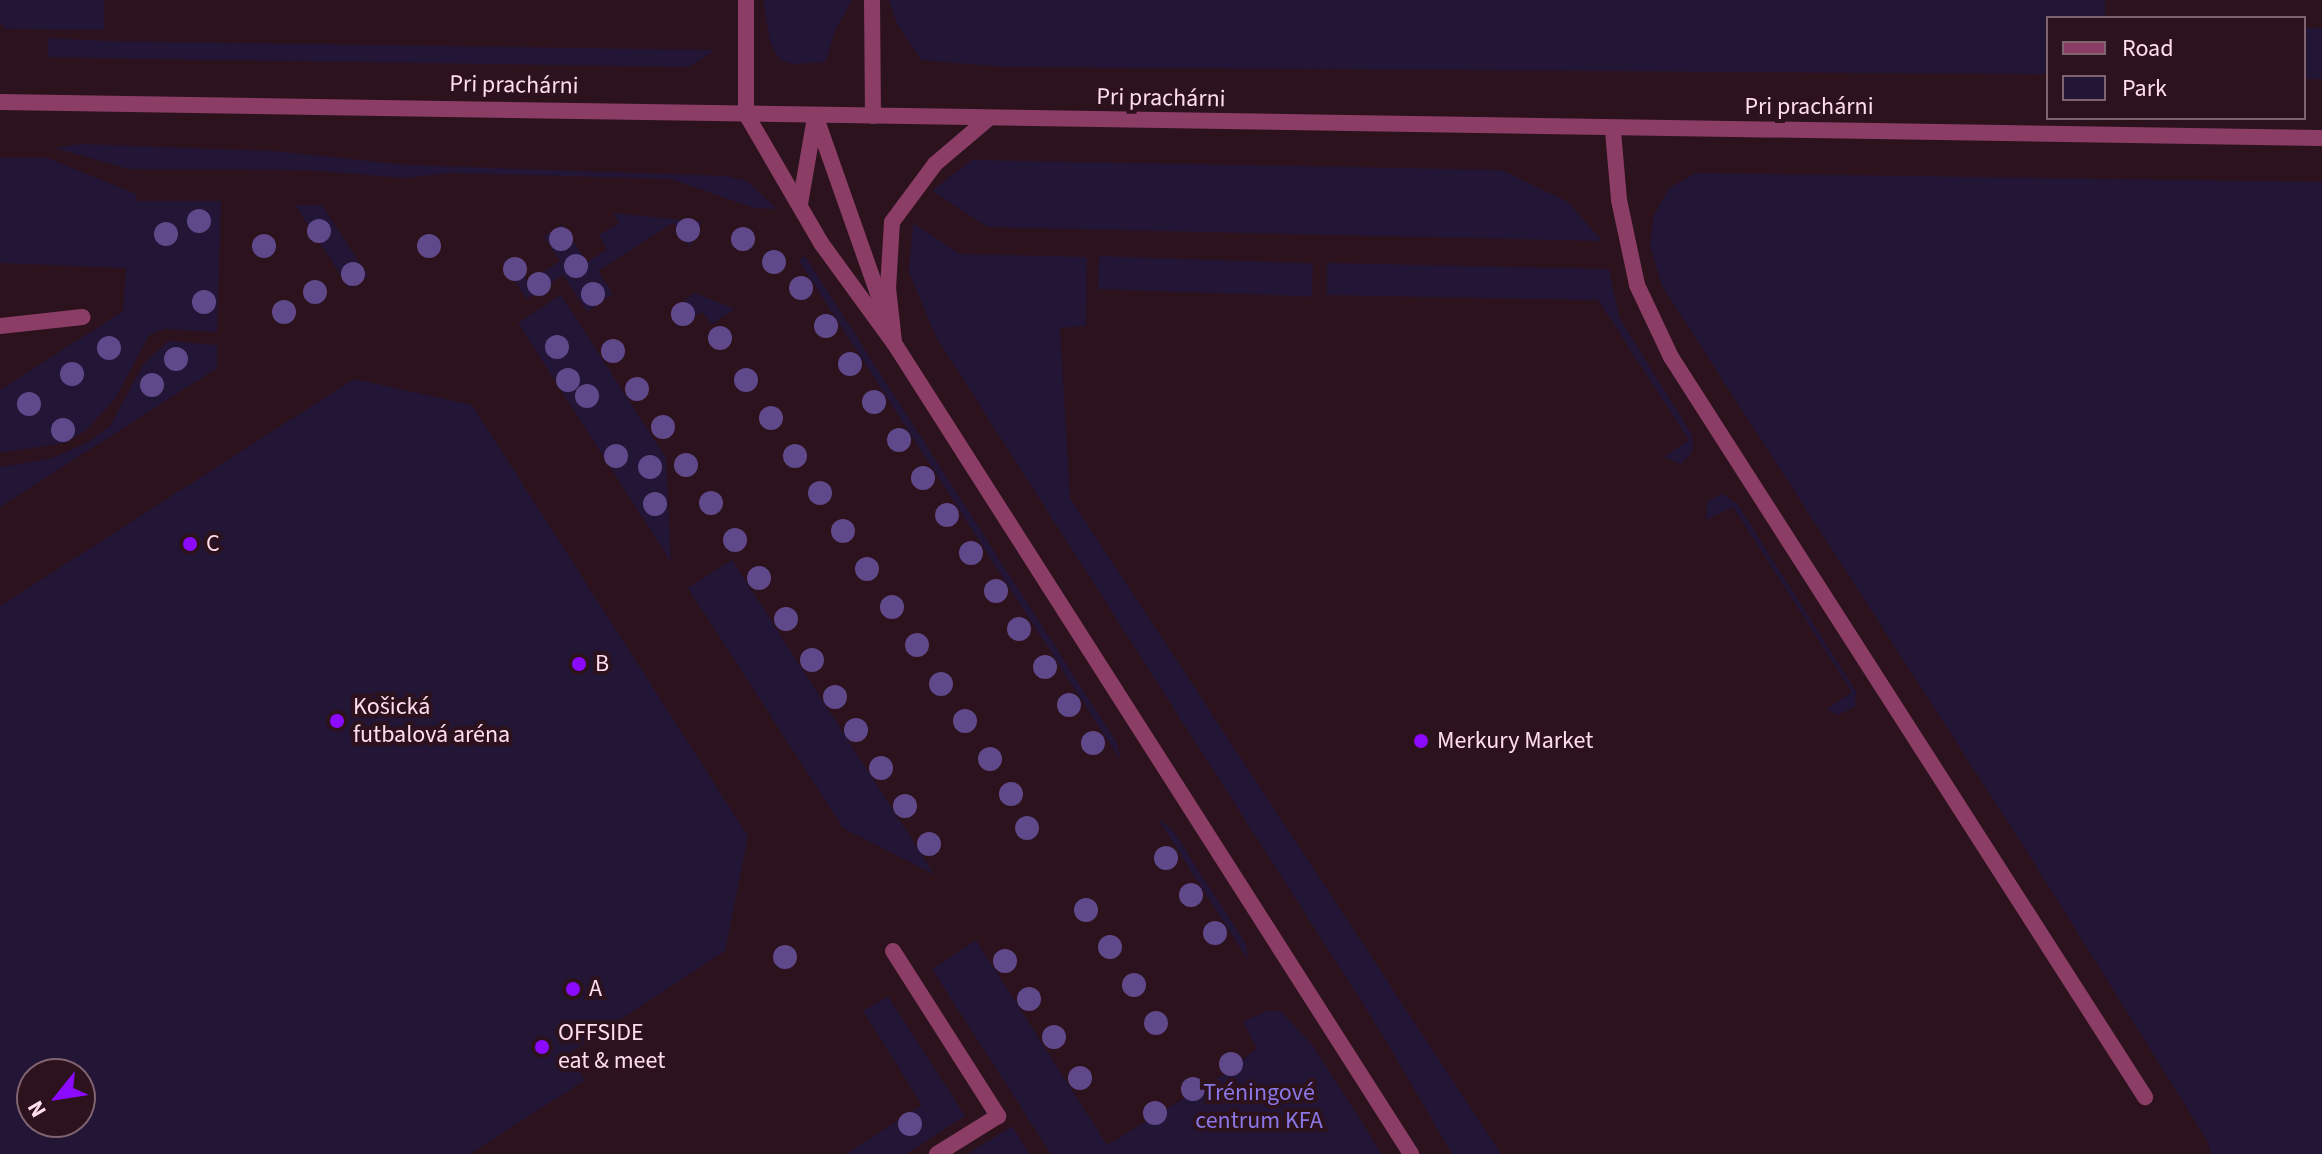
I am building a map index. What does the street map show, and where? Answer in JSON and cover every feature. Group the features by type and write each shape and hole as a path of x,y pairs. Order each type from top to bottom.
{"street":[{"path":"746,0 746,114 800,206 894,343 1411,1154"},
{"path":"872,0 873,116"},
{"name":"Pri prachárni","path":"0,102 1613,131 2322,138"},
{"path":"800,206 815,115"},
{"path":"815,115 894,343"},
{"path":"894,343 888,288 892,222 935,164 988,119"},
{"path":"1613,131 1619,200 1637,285 1671,357 2145,1097"},
{"path":"0,326 83,317"},
{"path":"893,951 998,1116 937,1154"}],"green space":[{"path":"0,0 104,0 104,30 6,29 0,23"},
{"path":"763,0 852,0 834,33 826,62 793,64 780,60 770,43"},
{"path":"889,0 2105,0 2105,16 2046,16 2046,74 1005,67 921,60 897,24"},
{"path":"2306,28 2322,28 2322,79 2306,79"},
{"path":"48,38 715,50 689,67 146,59 48,57"},
{"path":"80,144 272,151 409,165 725,176 747,181 777,209 754,208 671,179 449,173 404,178 308,170 129,169 54,148"},
{"path":"0,158 48,158 136,194 136,201 221,201 217,332 165,329 149,335 115,399 85,431 64,443 0,453 0,390 123,311 126,268 0,263"},
{"path":"972,160 1502,170 1568,202 1602,241 988,227 932,191"},
{"path":"1696,173 2322,182 2322,1154 2211,1154 2208,1142 2033,861 1662,286 1650,246 1654,215 1669,188"},
{"path":"295,205 322,205 368,276 349,288"},
{"path":"613,213 702,222 689,247 673,223 598,271 613,294 587,312 563,275 527,299 503,262 512,257 528,282 560,261 544,236 562,225 587,262 607,249 599,235 619,223"},
{"path":"913,223 960,254 1087,257 1086,326 1060,328 1070,498 1501,1154 1452,1154 1379,1029 936,337 909,272"},
{"path":"805,256 1117,743 1121,761 799,261"},
{"path":"1099,256 1313,263 1312,296 1098,289"},
{"path":"1327,263 1609,269 1619,317 1692,435 1693,451 1681,464 1664,457 1689,440 1598,300 1327,295"},
{"path":"694,293 734,310 712,324 702,312 676,327 674,310"},
{"path":"561,295 666,458 671,562 518,323"},
{"path":"168,341 217,345 217,368 0,507 0,467 53,458 88,442 110,426 143,365"},
{"name":"Košická futbalová aréna","path":"354,379 472,405 748,836 725,951 568,1054 585,1080 470,1154 0,1154 0,606"},
{"path":"1723,494 1738,505 1856,691 1855,707 1837,715 1827,709 1852,692 1733,507 1706,520 1707,501"},
{"path":"732,560 935,875 843,828 688,588"},
{"path":"1158,819 1172,829 1246,944 1248,960"},
{"name":"Tréningové centrum KFA","path":"976,940 1107,1145 1234,1068 1257,1048 1243,1022 1266,1011 1281,1011 1314,1047 1382,1154 1051,1154 932,969"},
{"path":"888,996 965,1116 906,1154 846,1154 922,1105 863,1011"},
{"path":"1012,1126 1030,1154 968,1154"}],"place":[{"name":"C","path":"190,544"},
{"name":"B","path":"579,664"},
{"name":"Košická futbalová aréna","path":"337,721"},
{"name":"Merkury Market","path":"1421,741"},
{"name":"A","path":"573,989"},
{"name":"OFFSIDE eat & meet","path":"542,1047"}]}
